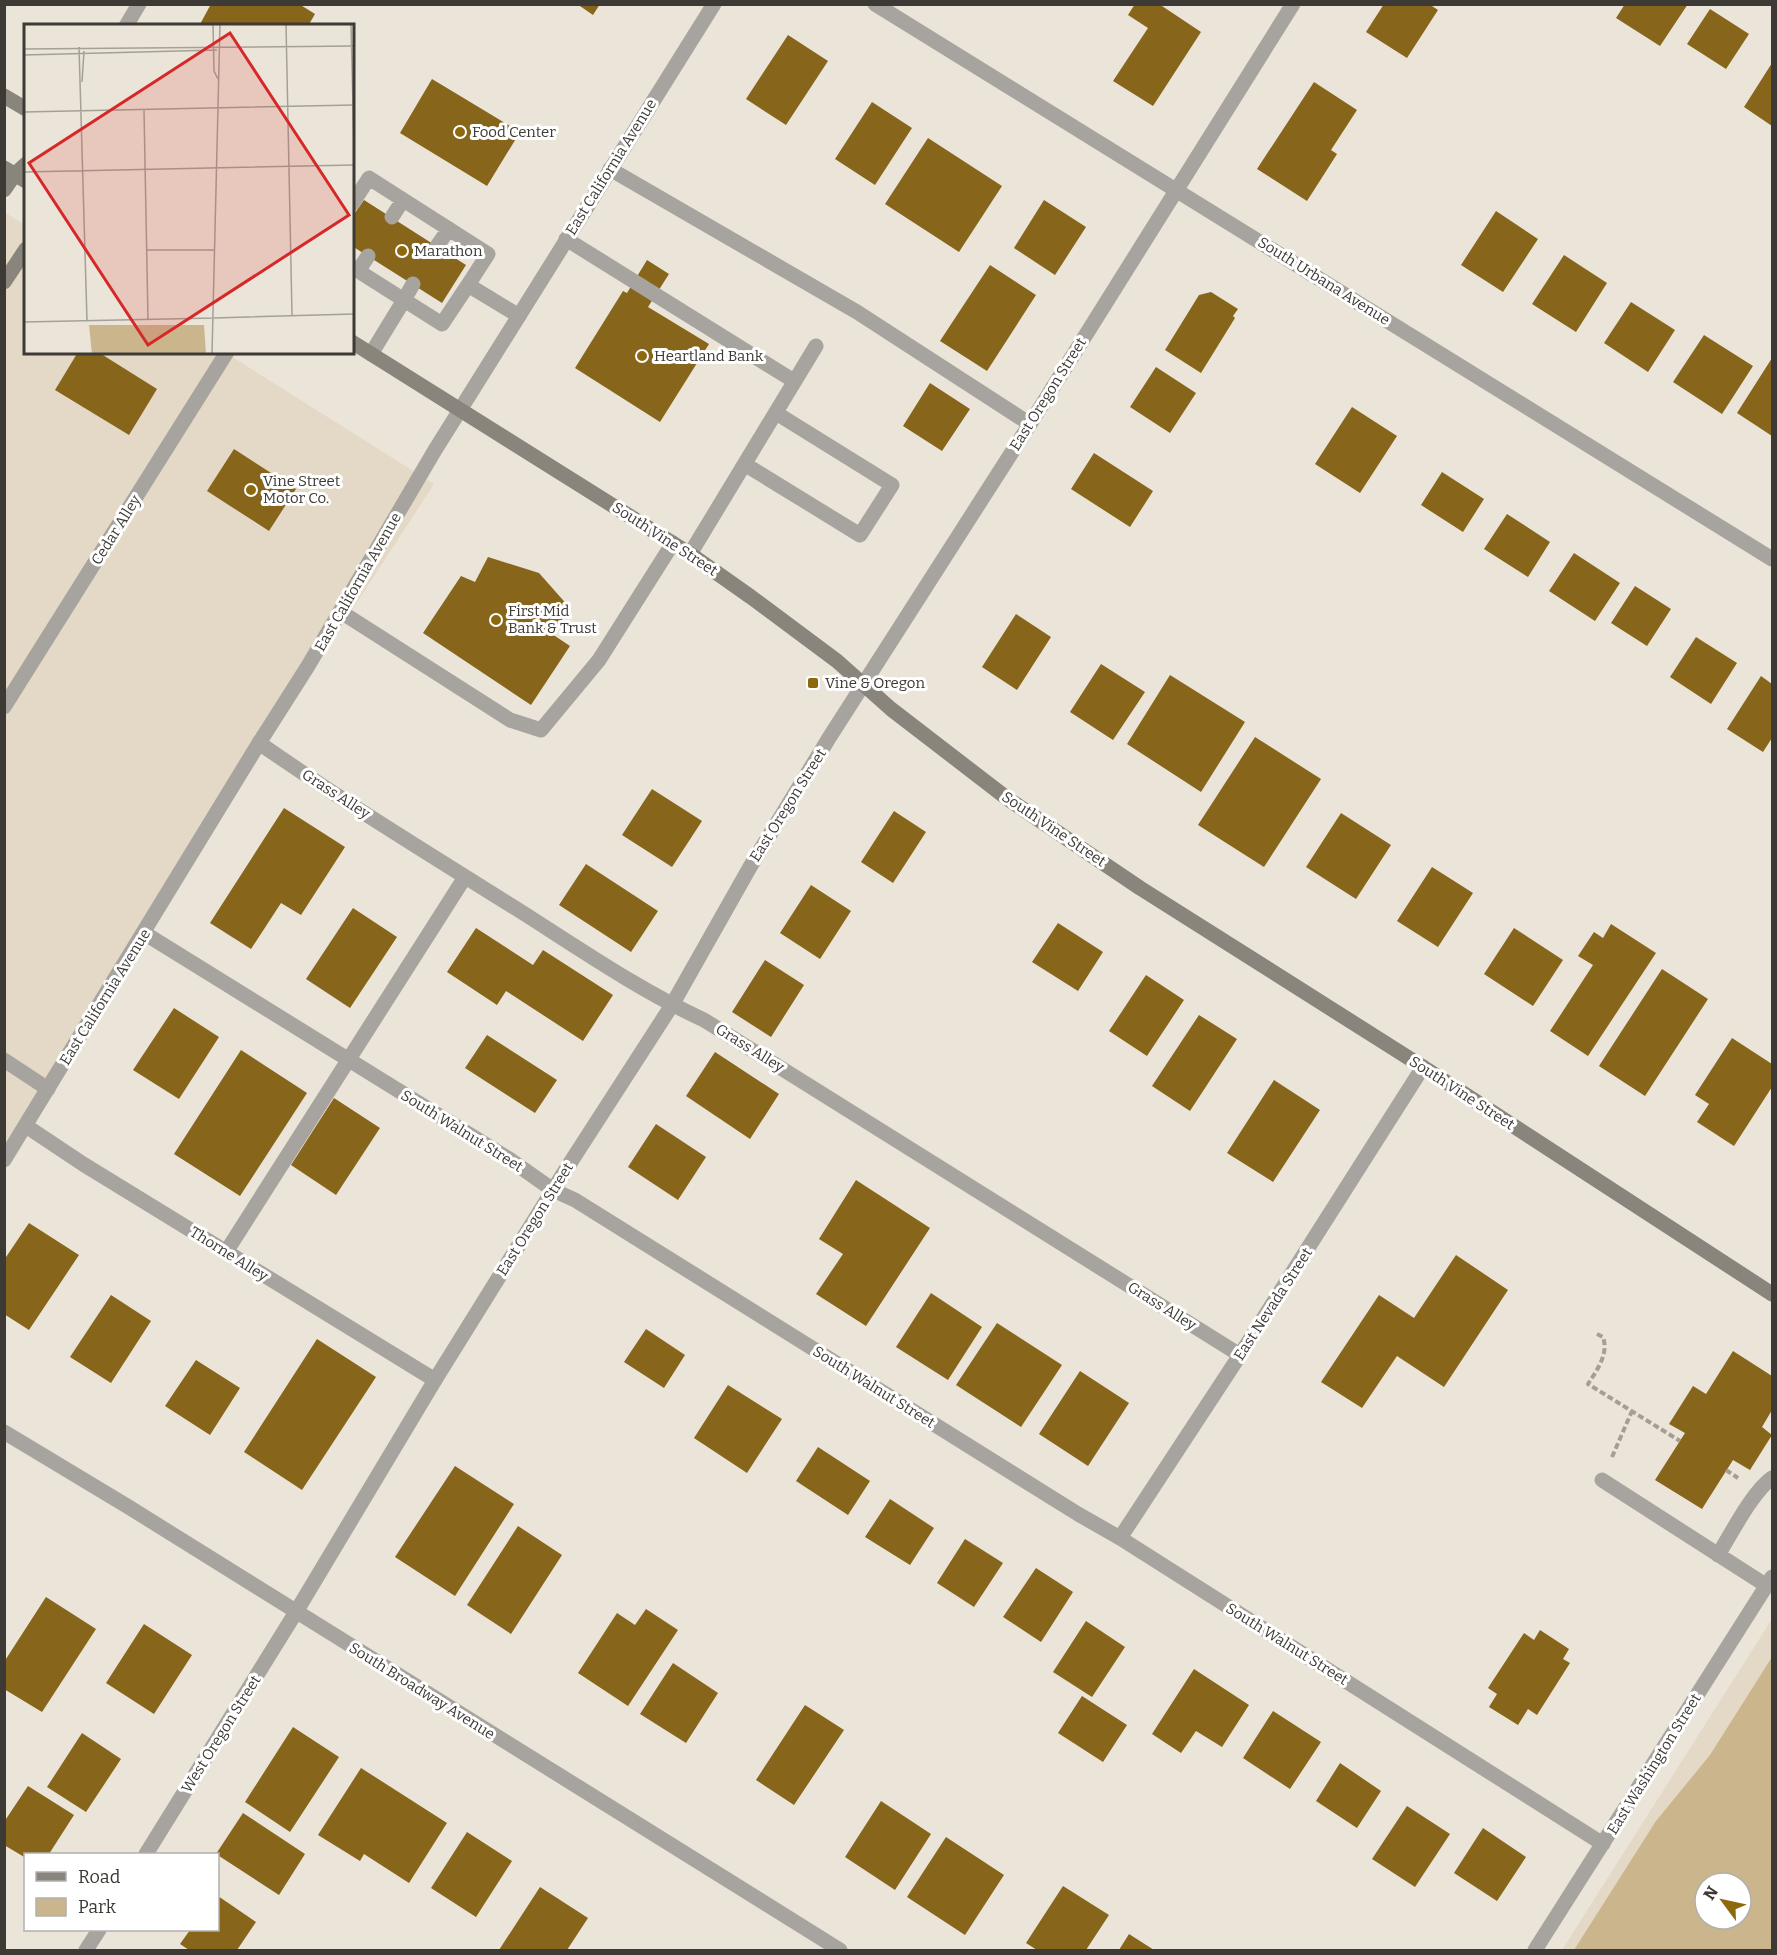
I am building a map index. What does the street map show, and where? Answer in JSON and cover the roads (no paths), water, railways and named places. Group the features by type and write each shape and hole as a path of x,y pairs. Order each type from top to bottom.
{"main road":[{"path":"4,96 24,108"},
{"path":"4,190 18,172"},
{"path":"4,282 24,252"},
{"name":"South Vine Street","path":"354,343 673,543 751,597 837,661 891,709 1008,799 1140,888 1423,1067 1773,1294"}],"street":[{"path":"127,24 139,4"},
{"name":"East California Avenue","path":"4,1160 341,612 460,410 714,4"},
{"name":"South Urbana Avenue","path":"875,4 1773,560"},
{"name":"East Oregon Street","path":"296,1612 435,1380 672,1005 750,867 1293,4"},
{"path":"610,170 857,312 1030,424"},
{"path":"354,201 369,178 488,254 442,324 355,269 368,255"},
{"path":"392,217 403,200"},
{"path":"437,246 449,229"},
{"path":"566,239 794,381"},
{"path":"372,354 413,284"},
{"path":"468,285 519,316"},
{"path":"690,555 816,346"},
{"name":"Cedar Alley","path":"4,707 226,354"},
{"path":"746,465 860,535 892,485 776,413"},
{"path":"341,612 510,720 541,730 599,660 673,543"},
{"name":"Grass Alley","path":"259,743 465,877 672,1005 704,1020 1240,1355"},
{"path":"226,1252 465,877"},
{"name":"South Walnut Street","path":"144,933 509,1159 553,1190 575,1200 1120,1538 1603,1844"},
{"path":"4,1060 48,1089"},
{"name":"East Nevada Street","path":"1120,1538 1240,1355 1423,1067"},
{"name":"Thorne Alley","path":"26,1126 83,1164 435,1380"},
{"name":"South Broadway Avenue","path":"4,1432 127,1506 840,1950"},
{"path":"1718,1555 1755,1498 1766,1483 1773,1478"},
{"path":"1602,1480 1718,1555 1770,1582"},
{"name":"East Washington Street","path":"1535,1950 1770,1582"},
{"name":"West Oregon Street","path":"147,1853 296,1612"},
{"path":"86,1950 98,1931"}],"place":[{"name":"Food Center","path":"460,132"},
{"name":"Marathon","path":"402,251"},
{"name":"Heartland Bank","path":"642,356"},
{"name":"Vine Street Motor Co.","path":"251,490"},
{"name":"First Mid Bank & Trust","path":"496,620"},
{"name":"Vine & Oregon","path":"813,683"}]}
